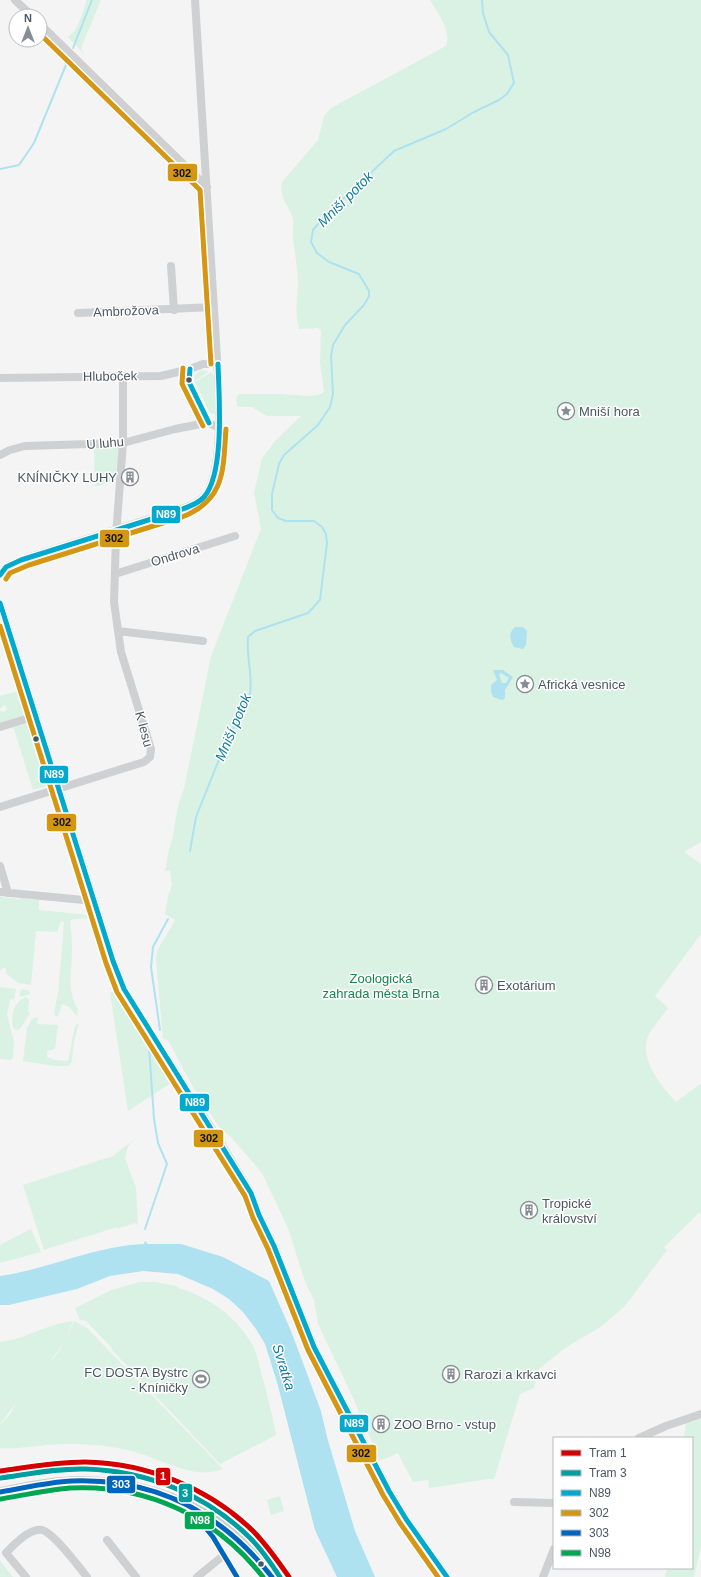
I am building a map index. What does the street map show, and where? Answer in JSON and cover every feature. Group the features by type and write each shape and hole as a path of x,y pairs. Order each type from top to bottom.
{"main road":[{"path":"0,1492 80,1481 129,1485 170,1497 187,1504 219,1523 252,1553 272,1577"}],"street":[{"path":"16,0 24,8"},
{"path":"1,572 10,565 27,558 193,505 204,497 213,478 219,428 218,364 195,0"},
{"path":"48,32 207,187"},
{"name":"Ambrožova","path":"172,266 174,310"},
{"name":"Ambrožova","path":"78,313 214,308"},
{"name":"Hluboček","path":"0,378 161,376 190,369 203,364 218,364"},
{"name":"K lesu","path":"0,807 144,762 150,757 151,749 121,652 114,602 123,443 122,376"},
{"name":"U luhu","path":"0,456 10,450 25,446 123,443 175,428 209,423 219,428"},
{"name":"Ondrova","path":"115,574 235,536"},
{"path":"0,603 58,789 121,982 136,1010 251,1193 259,1215 274,1246 314,1347 386,1486 406,1519 447,1577"},
{"path":"118,631 203,641"},
{"path":"0,727 36,716"},
{"path":"0,866 4,892 94,901"},
{"path":"641,1437 666,1426 701,1414"},
{"path":"514,1502 553,1503"},
{"path":"187,1504 213,1537 237,1577"},
{"path":"26,1577 6,1553 12,1546 32,1531 41,1529 50,1534 87,1577"},
{"path":"107,1540 136,1577"},
{"path":"543,1577 553,1552"},
{"path":"197,1577 224,1555"}],"green space":[{"path":"87,0 101,0 81,48 84,54 68,37 78,25"},
{"name":"Zoologická zahrada města Brna","path":"430,0 701,0 701,842 684,852 701,864 701,934 655,996 668,1008 648,1036 646,1048 647,1056 654,1074 676,1102 700,1084 701,1085 701,1220 700,1212 664,1247 667,1250 625,1306 602,1326 565,1348 539,1369 534,1388 520,1394 494,1479 429,1488 428,1480 413,1482 398,1453 380,1461 350,1391 318,1324 314,1300 305,1282 288,1228 262,1173 231,1137 219,1127 194,1089 168,1040 163,1039 156,959 157,951 175,920 165,914 172,885 170,870 165,872 178,806 184,789 211,656 261,529 254,493 262,458 276,440 301,416 267,416 252,407 237,406 236,398 239,394 309,396 322,394 324,391 320,363 321,330 318,328 299,329 297,318 298,279 293,237 293,220 292,215 283,199 281,188 282,182 318,140 324,116 331,108 446,46 447,34 443,22"},
{"path":"201,370 208,372 195,381 194,376"},
{"path":"210,372 215,376 215,414 210,413 195,382"},
{"path":"120,446 119,479 95,487 94,449"},
{"path":"22,690 29,714 0,723 0,711 4,712 7,709 4,705 0,709 0,696"},
{"path":"30,722 32,723 51,785 33,790 14,729 12,728"},
{"path":"20,896 25,896 25,899 39,900 39,910 89,915 89,918 74,919 70,921 72,946 70,980 72,995 78,1009 77,1016 69,1007 62,1004 58,1017 54,1015 58,994 64,922 61,921 57,932 36,931 31,985 18,983 6,973 6,968 2,968 0,971 0,897 20,899"},
{"path":"0,987 16,989 14,999 10,1000 7,1015 14,1042 13,1058 11,1060 0,1059"},
{"path":"22,989 30,991 30,994 20,997 20,992"},
{"path":"118,990 171,1083 128,1111 110,993"},
{"path":"26,997 29,999 28,1012 30,1013 20,1029 16,1030 13,1027 12,1022 14,1009 18,1002"},
{"path":"38,1017 37,1024 58,1025 55,1049 47,1051 47,1057 55,1060 68,1061 75,1026 79,1023 74,1041 72,1061 69,1066 54,1066 23,1061 27,1028 32,1019"},
{"path":"136,1138 128,1146 125,1158 136,1188 138,1226 136,1223 117,1229 117,1227 44,1250 23,1185 113,1156"},
{"path":"31,1229 41,1252 0,1263 0,1245"},
{"name":"FC DOSTA Bystrc - Kníničky","path":"140,1282 155,1282 177,1286 191,1292 222,1310 240,1327 248,1337 256,1354 276,1435 220,1464 86,1321 80,1320 75,1308 111,1290"},
{"path":"73,1321 66,1339 74,1321 87,1328 223,1469 211,1472 188,1470 142,1454 99,1445 68,1444 0,1448 0,1425 11,1413 16,1403 0,1424 0,1342 19,1338 54,1325","holes":["64,1342 57,1354 48,1364"]},
{"path":"701,1419 701,1546 694,1577 665,1577 667,1569 693,1569 693,1437 684,1437 686,1423"},
{"path":"280,1496 284,1511 271,1515 267,1500"},
{"path":"0,1561 13,1577 0,1577"}],"water":[{"path":"515,627 523,627 527,631 526,645 523,649 514,647 511,642 511,632"},
{"path":"493,670 503,670 513,677 505,690 505,698 502,700 493,697 491,692 491,685 497,680","holes":["501,673 509,678 506,683 502,683 499,675"]},
{"name":"Svratka","path":"145,1241 148,1244 181,1244 223,1257 269,1281 291,1331 321,1411 327,1437 355,1531 375,1577 337,1577 315,1530 277,1382 265,1344 243,1312 229,1299 213,1289 178,1274 143,1271 110,1276 77,1289 9,1305 0,1305 0,1276 18,1273 107,1249 144,1244"}],"waterway":[{"path":"73,48 92,0"},
{"name":"Mniší potok","path":"190,851 196,817 222,752 250,694 251,680 248,637 255,631 308,613 320,600 327,543 326,534 322,527 314,521 286,521 278,518 272,510 272,494 279,464 284,455 318,425 330,407 333,394 331,356 333,345 345,325 364,305 369,296 369,291 359,274 329,262 317,253 311,242 313,230 325,216 394,151 446,129 474,112 499,100 507,94 514,83 508,55 489,32 483,13 482,0"},
{"path":"0,169 19,165 34,143 68,60"},
{"name":"Mniší potok","path":"160,1030 151,967 153,947 168,919"},
{"name":"Mniší potok","path":"145,1229 167,1164 158,1143 154,1119 149,1047"}],"tram line":[{"name":"1","path":"0,1471 74,1462 108,1463 154,1473 176,1481 217,1502 236,1516 263,1542 289,1577"},
{"name":"3","path":"1,1478 54,1470 86,1469 131,1474 152,1480 194,1497 231,1521 257,1546 280,1577"}],"transit line":[{"name":"302","path":"48,42 200,190 211,364"},
{"name":"N89","path":"0,575 6,567 21,560 180,510 199,502 211,486 218,453 220,413 218,364"},
{"name":"302","path":"183,368 182,384 203,426"},
{"name":"N89","path":"190,369 189,382 209,423"},
{"name":"302","path":"6,579 10,573 29,565 182,517 196,510 207,502 219,482 224,457 226,429"},
{"name":"N89","path":"0,603 113,961 124,989 251,1193 259,1215 274,1246 314,1347 389,1491 406,1519 447,1577"},
{"name":"302","path":"0,626 106,963 117,992 245,1196 253,1218 268,1249 308,1350 383,1495 400,1523 438,1577"},
{"name":"303","path":"0,1492 72,1481 103,1482 132,1486 159,1493 208,1517 231,1534 252,1554 272,1577"},
{"name":"N98","path":"1,1499 70,1488 98,1488 126,1492 153,1499 178,1508 202,1521 224,1537 263,1577"},
{"name":"303","path":"200,1521 213,1537 237,1577"}],"place":[{"name":"Mniší hora","path":"566,411"},
{"name":"KNÍNIČKY LUHY","path":"130,477"},
{"name":"Africká vesnice","path":"525,684"},
{"name":"Exotárium","path":"484,985"},
{"name":"Tropické království","path":"529,1210"},
{"name":"Rarozi a krkavci","path":"451,1374"},
{"name":"FC DOSTA Bystrc - Kníničky","path":"201,1379"},
{"name":"ZOO Brno - vstup","path":"381,1424"}]}
